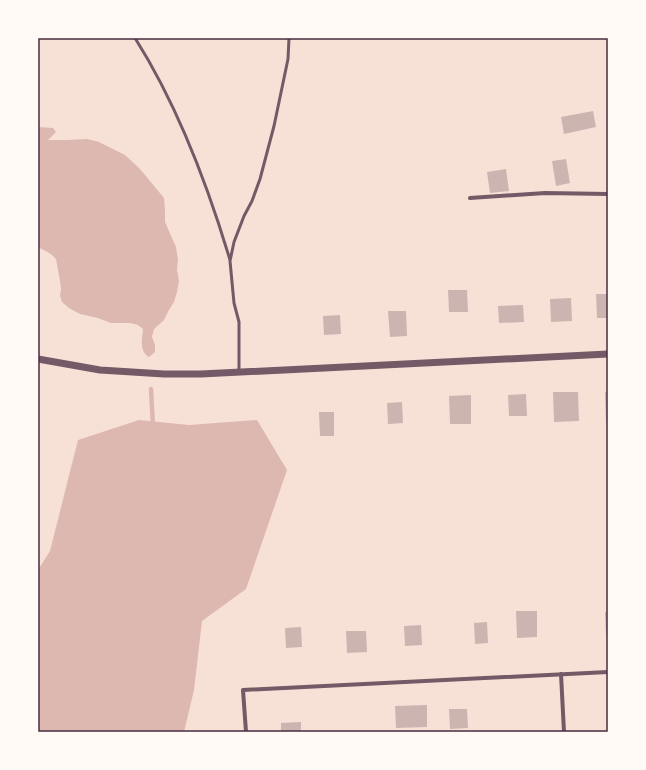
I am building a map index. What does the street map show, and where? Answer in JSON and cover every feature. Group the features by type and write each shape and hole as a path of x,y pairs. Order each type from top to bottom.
{"street":[{"path":"470,198 545,193 608,194"},
{"path":"38,358 100,370 164,374 239,372 608,354"},
{"path":"246,732 243,690 608,672"},
{"path":"561,674 564,732"}],"lane":[{"path":"135,38 159,78 184,130 217,217 230,261 234,303 239,322 239,372"},
{"path":"230,261 234,242 260,179 274,126 288,59 289,38"}],"shaded area":[{"path":"38,127 53,128 56,132 48,140 87,139 99,142 125,155 140,169 164,198 165,222 176,247 179,281 174,302 164,320 154,329 152,337 155,345 155,352 149,357 142,348 143,329 138,325 130,323 111,323 80,314 62,302 56,259 51,254 38,247"},
{"path":"139,420 189,425 257,420 287,470 246,589 202,621 194,690 184,732 38,732 38,570 50,551 78,440"}],"building":[{"path":"593,111 596,127 564,134 561,117"},
{"path":"566,159 570,183 556,186 552,161"},
{"path":"506,169 509,191 490,193 487,172"},
{"path":"448,290 467,290 468,312 449,312"},
{"path":"596,294 608,294 608,318 597,318"},
{"path":"571,298 572,321 551,322 550,299"},
{"path":"523,305 524,322 499,323 498,306"},
{"path":"388,311 406,311 407,336 390,337"},
{"path":"340,315 341,334 324,335 323,316"},
{"path":"608,391 608,423 606,423 605,392"},
{"path":"553,392 578,392 579,421 554,422"},
{"path":"526,394 527,416 509,416 508,395"},
{"path":"471,395 471,424 450,424 449,396"},
{"path":"402,402 403,423 388,424 387,403"},
{"path":"319,412 334,412 334,436 320,436"},
{"path":"516,611 537,611 537,637 517,638"},
{"path":"605,612 608,612 608,634 606,634"},
{"path":"487,622 488,643 475,644 474,623"},
{"path":"421,625 422,645 405,646 404,626"},
{"path":"301,627 302,647 286,648 285,628"},
{"path":"346,631 366,631 367,652 347,653"},
{"path":"427,705 427,727 396,728 395,706"},
{"path":"449,709 467,709 468,728 450,729"},
{"path":"301,722 301,732 281,732 281,723"}],"waterway":[{"path":"151,389 153,427"}]}
